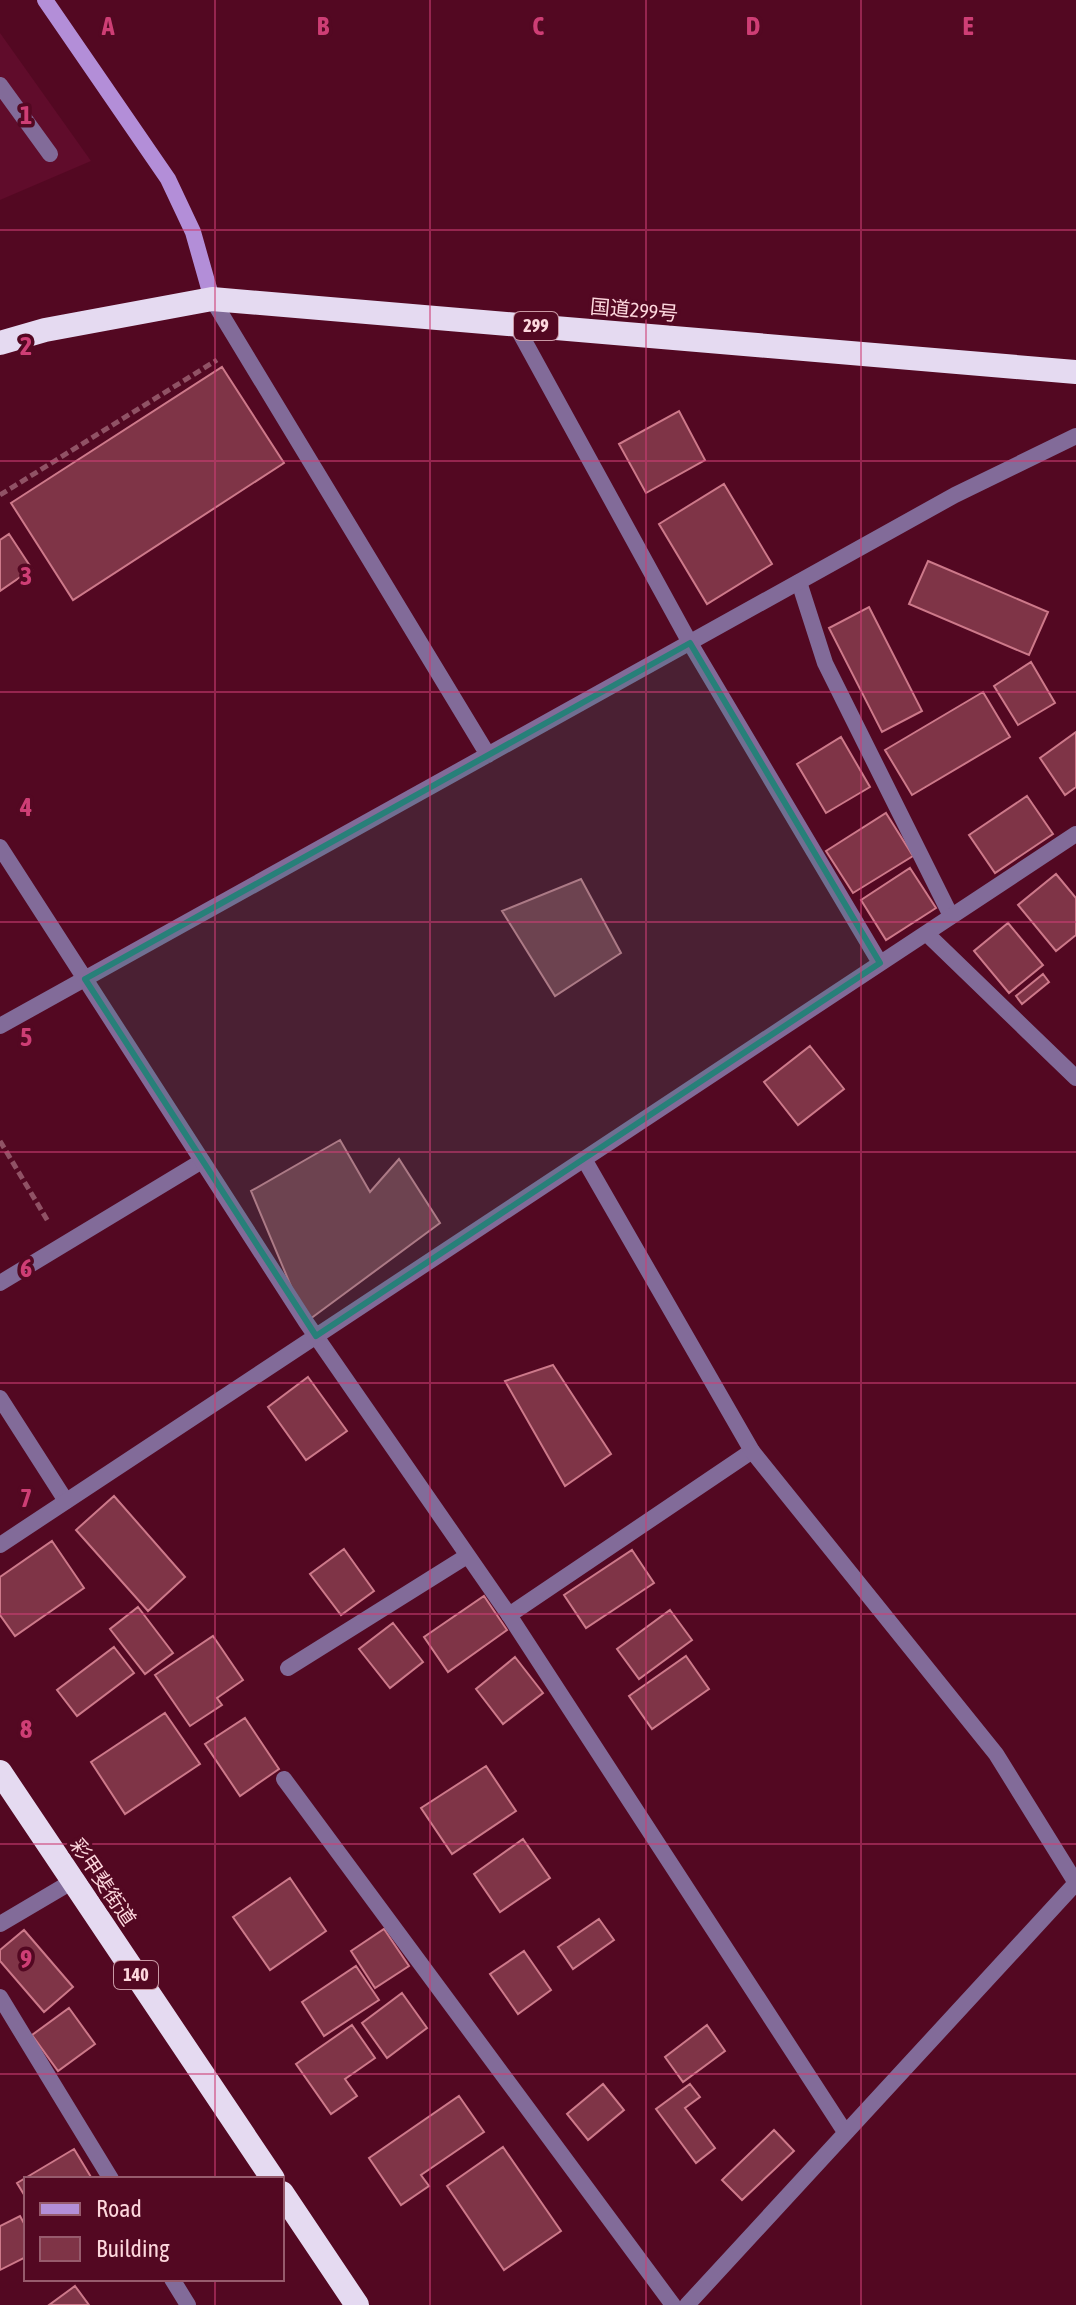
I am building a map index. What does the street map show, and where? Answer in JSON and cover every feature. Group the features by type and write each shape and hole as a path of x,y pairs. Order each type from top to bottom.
{"highway":[{"name":"国道299号","path":"0,343 45,330 212,299 1076,372"},
{"name":"彩甲斐街道","path":"0,1772 272,2177"},
{"path":"284,2196 357,2305"}],"street":[{"path":"45,0 168,179 193,232 212,299 488,755"},
{"path":"0,85 50,154"},
{"path":"515,324 690,643 880,963"},
{"path":"0,1026 955,495 1076,436"},
{"path":"799,582 825,663 951,916"},
{"path":"0,1545 1076,834"},
{"path":"0,847 316,1336 509,1615 845,2132"},
{"path":"926,933 1076,1078"},
{"path":"584,1159 752,1451 996,1754 1076,1883 687,2305"},
{"path":"0,1283 202,1161"},
{"path":"0,1398 66,1501"},
{"path":"509,1615 752,1451"},
{"path":"288,1668 467,1556"},
{"path":"284,1779 673,2305"},
{"path":"0,1924 73,1881"},
{"path":"0,1997 110,2177"},
{"path":"173,2281 188,2305"}],"path":[{"path":"0,495 240,346"},
{"path":"0,1141 62,1246"}],"highlighted area":[{"path":"690,643 880,963 316,1336 85,979"}],"shaded area":[{"path":"0,33 91,161 0,200"}],"building":[{"path":"222,367 284,463 73,600 11,503"},
{"path":"679,411 705,460 646,493 619,444"},
{"path":"724,484 772,564 707,604 659,524"},
{"path":"9,534 32,569 0,591 0,540"},
{"path":"928,561 1048,612 1029,655 909,604"},
{"path":"869,607 922,711 882,732 829,628"},
{"path":"1031,662 1055,703 1018,725 994,686"},
{"path":"983,692 1010,737 912,795 885,750"},
{"path":"1076,732 1076,787 1065,795 1040,758"},
{"path":"841,737 870,787 826,813 797,764"},
{"path":"1027,796 1053,834 995,873 969,835"},
{"path":"886,813 913,856 853,893 826,851"},
{"path":"910,868 936,908 886,940 861,900"},
{"path":"1056,874 1076,898 1076,935 1056,951 1018,905"},
{"path":"581,879 621,953 555,996 502,911"},
{"path":"1008,923 1043,965 1009,993 974,951"},
{"path":"1043,974 1049,982 1022,1004 1016,996"},
{"path":"810,1046 844,1089 798,1125 764,1082"},
{"path":"340,1140 370,1192 399,1159 440,1223 306,1322 251,1191"},
{"path":"553,1365 611,1454 565,1486 505,1381"},
{"path":"308,1377 347,1431 306,1460 268,1407"},
{"path":"114,1496 185,1577 148,1611 76,1530"},
{"path":"52,1541 84,1588 15,1636 0,1615 0,1577"},
{"path":"344,1549 374,1591 341,1615 310,1574"},
{"path":"632,1550 654,1583 586,1628 564,1595"},
{"path":"484,1596 507,1630 448,1672 424,1637"},
{"path":"138,1607 173,1653 145,1674 110,1629"},
{"path":"670,1610 692,1640 639,1679 617,1649"},
{"path":"393,1623 423,1662 390,1688 359,1649"},
{"path":"213,1636 243,1680 217,1698 222,1705 190,1726 155,1675"},
{"path":"114,1647 134,1673 77,1716 57,1690"},
{"path":"686,1656 709,1689 652,1729 629,1696"},
{"path":"515,1657 543,1693 503,1724 476,1689"},
{"path":"165,1713 200,1764 125,1814 91,1762"},
{"path":"245,1718 279,1769 240,1796 205,1744"},
{"path":"486,1766 516,1811 452,1854 421,1808"},
{"path":"523,1839 550,1878 500,1912 474,1874"},
{"path":"290,1878 326,1931 270,1970 233,1917"},
{"path":"599,1919 614,1940 573,1969 558,1947"},
{"path":"384,1929 409,1966 375,1988 351,1951"},
{"path":"24,1930 73,1987 44,2012 0,1961 0,1950"},
{"path":"524,1951 551,1990 518,2014 490,1974"},
{"path":"356,1966 379,2000 324,2036 302,2002"},
{"path":"402,1993 427,2028 387,2058 362,2023"},
{"path":"69,2008 95,2044 58,2071 32,2035"},
{"path":"352,2025 375,2058 345,2079 357,2096 331,2114 296,2064"},
{"path":"707,2025 725,2051 683,2082 665,2057"},
{"path":"603,2084 624,2110 588,2140 567,2114"},
{"path":"690,2084 700,2097 685,2108 715,2148 696,2163 656,2109"},
{"path":"459,2096 484,2132 421,2175 429,2186 401,2205 369,2158"},
{"path":"774,2130 794,2151 742,2200 722,2180"},
{"path":"503,2147 561,2231 504,2270 447,2186"},
{"path":"74,2149 91,2177 27,2177"},
{"path":"24,2179 24,2195 17,2183"},
{"path":"20,2216 24,2223 24,2258 0,2270 0,2226"},
{"path":"75,2286 89,2305 49,2305"}]}
